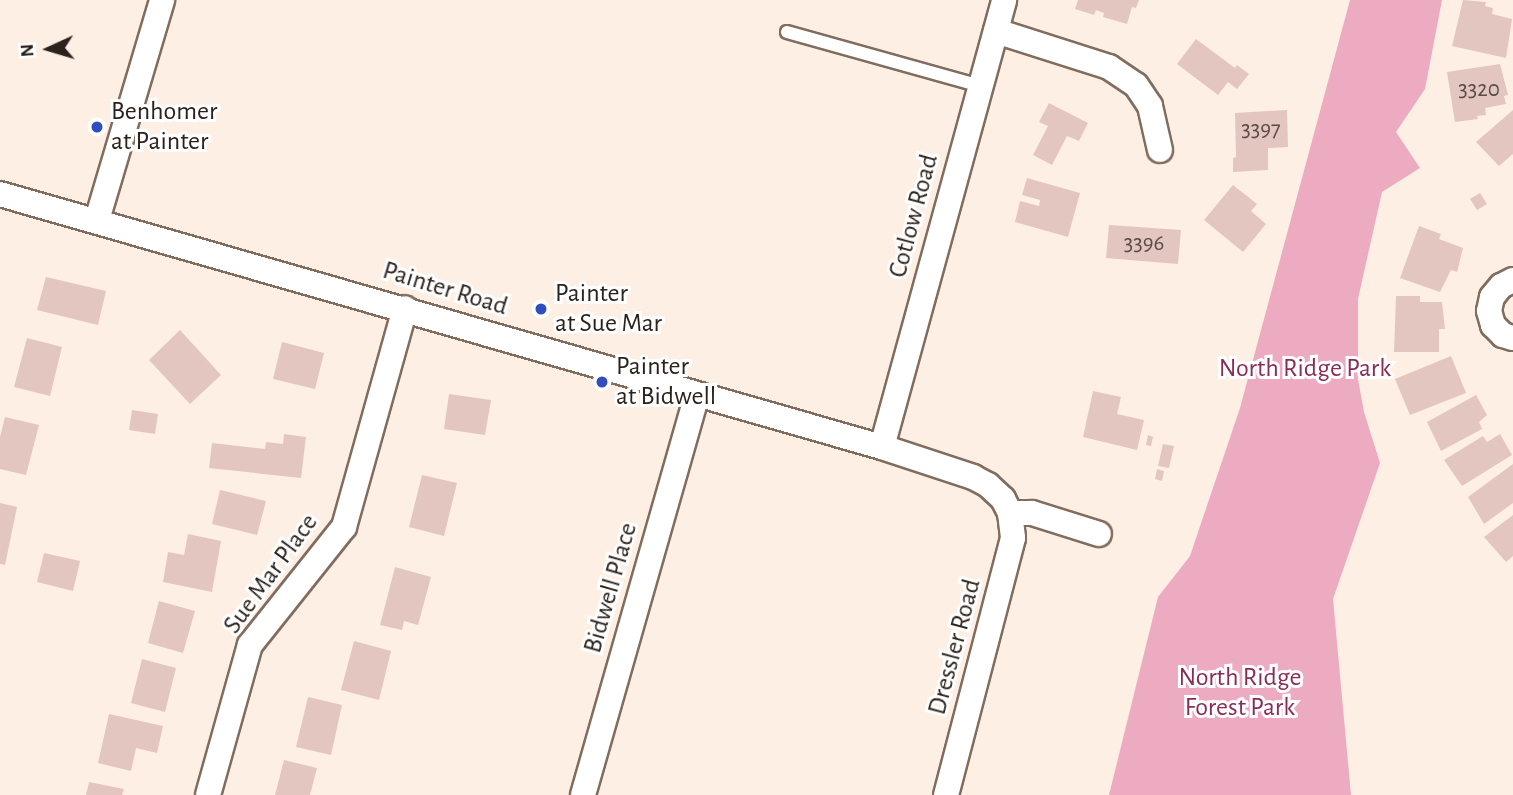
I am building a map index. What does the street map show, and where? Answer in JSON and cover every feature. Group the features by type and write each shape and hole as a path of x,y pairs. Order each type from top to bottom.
{"street":[{"path":"97,220 162,0"},
{"name":"Cotlow Road","path":"882,447 1004,0"},
{"path":"996,31 1109,67 1136,85 1150,106 1160,150"},
{"name":"Painter Road","path":"1,199 97,220 405,308 696,396 882,447 973,477 1003,499 1010,513"},
{"path":"1513,280 1496,291 1489,311 1493,325 1503,335 1513,338"},
{"name":"Sue Mar Place","path":"208,795 250,645 344,527 405,308"},
{"name":"Bidwell Place","path":"583,795 696,396"},
{"path":"1010,513 1032,513 1099,534"},
{"name":"Dressler Road","path":"946,795 1008,563 1013,538 1010,513"}],"lane":[{"path":"787,32 980,86"}],"green space":[{"name":"North Ridge Forest Park","path":"1350,0 1442,0 1425,89 1396,132 1420,168 1382,192 1358,299 1358,379 1364,412 1380,463 1333,599 1351,795 1109,795 1158,597 1190,556 1240,408"}],"building":[{"path":"1078,0 1139,0 1136,8 1132,7 1127,24 1103,17 1104,13 1096,10 1094,15 1075,9"},
{"path":"1463,0 1486,2 1485,6 1493,8 1492,14 1512,19 1506,58 1452,46"},
{"path":"1196,39 1235,68 1237,65 1249,74 1237,89 1228,82 1218,95 1177,64"},
{"path":"1500,64 1508,95 1504,96 1506,104 1485,108 1486,115 1477,116 1478,119 1455,122 1447,72"},
{"path":"1049,103 1088,123 1079,141 1067,136 1052,165 1033,155 1048,126 1039,122"},
{"path":"1287,110 1288,147 1268,148 1268,170 1233,172 1233,158 1236,157 1235,113"},
{"path":"1513,110 1513,154 1499,166 1476,142"},
{"path":"1027,178 1080,193 1068,237 1015,222 1020,201 1039,206 1040,200 1022,195"},
{"path":"1233,185 1257,204 1251,211 1266,224 1243,252 1204,220"},
{"path":"1480,193 1487,204 1477,210 1470,199"},
{"path":"1109,225 1181,230 1178,264 1106,258"},
{"path":"1419,226 1441,234 1439,239 1463,248 1457,272 1451,270 1440,292 1400,278"},
{"path":"46,277 106,291 98,325 37,310"},
{"path":"1396,296 1420,296 1420,302 1442,302 1445,329 1439,329 1439,352 1394,352"},
{"path":"180,330 221,375 190,404 149,360"},
{"path":"27,338 62,347 50,396 14,387"},
{"path":"282,342 324,353 315,389 273,379"},
{"path":"1451,356 1466,393 1410,415 1395,379"},
{"path":"1093,391 1121,397 1117,414 1144,420 1137,450 1083,437"},
{"path":"449,394 491,400 485,435 444,429"},
{"path":"1476,395 1487,415 1479,422 1482,429 1441,451 1427,422"},
{"path":"132,410 158,414 155,434 129,430"},
{"path":"5,417 39,425 26,475 0,469 0,437"},
{"path":"284,434 306,437 301,478 209,468 212,443 265,449 266,442 283,444"},
{"path":"1500,434 1512,455 1462,486 1444,460 1483,436 1487,442"},
{"path":"1148,435 1153,437 1151,446 1146,445"},
{"path":"1163,444 1174,446 1169,468 1158,466"},
{"path":"1513,464 1513,503 1484,524 1468,497"},
{"path":"1157,469 1164,471 1162,481 1155,479"},
{"path":"422,475 457,483 444,536 409,527"},
{"path":"220,490 266,501 257,535 212,524"},
{"path":"0,503 17,507 5,565 0,564"},
{"path":"1513,515 1513,556 1506,562 1484,537"},
{"path":"188,534 221,541 212,592 163,582 168,552 184,555"},
{"path":"44,553 80,561 73,591 37,582"},
{"path":"395,567 431,577 418,625 404,621 402,630 380,625"},
{"path":"159,601 195,611 183,653 148,643"},
{"path":"354,641 391,651 379,700 341,690"},
{"path":"142,659 176,668 165,712 131,703"},
{"path":"308,697 342,705 331,755 296,747"},
{"path":"109,714 163,726 157,753 136,748 131,771 98,763"},
{"path":"284,760 317,768 310,795 275,795"},
{"path":"89,782 124,789 122,795 86,795"}],"place":[{"name":"Benhomer at Painter","path":"97,127"},
{"name":"Painter at Sue Mar","path":"541,309"},
{"name":"Painter at Bidwell","path":"602,382"}],"park label":[{"name":"North Ridge Park","path":"1305,369"}]}
